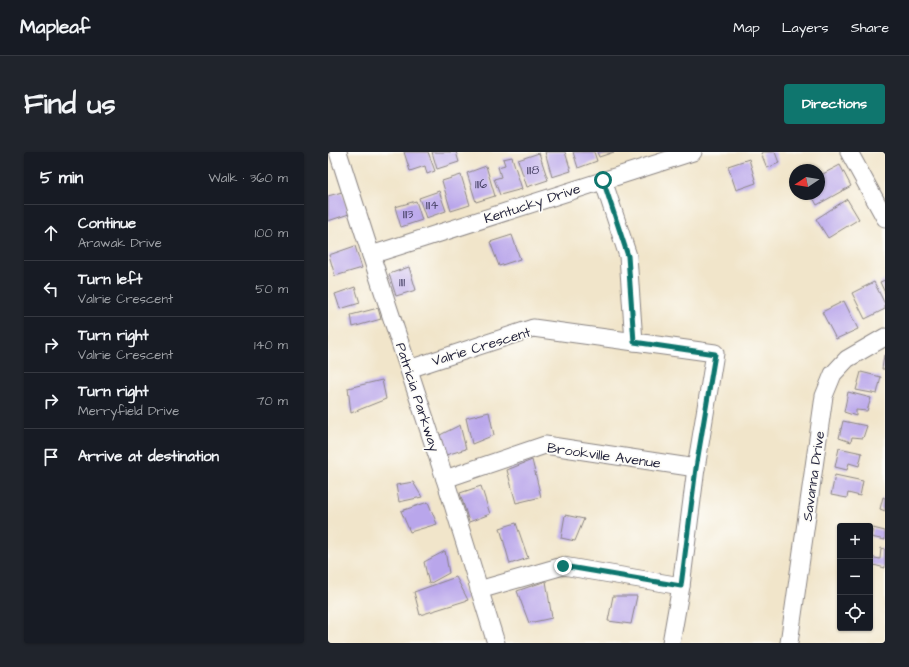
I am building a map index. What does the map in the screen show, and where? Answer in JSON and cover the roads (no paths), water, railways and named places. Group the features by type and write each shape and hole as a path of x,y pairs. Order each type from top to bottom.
{"street":[{"name":"Patricia Parkway","path":"338,152 370,255 445,479 496,643"},
{"name":"Kentucky Drive","path":"370,255 693,152"},
{"path":"849,152 885,218"},
{"path":"603,180 628,256 634,342"},
{"name":"Valrie Crescent","path":"409,369 533,328 715,354 696,468 681,586 671,643"},
{"name":"Savanna Drive","path":"789,643 824,396 833,374 847,359 885,337"},
{"name":"Brookville Avenue","path":"445,479 545,445 696,468"},
{"path":"479,590 563,566 681,586"}]}
